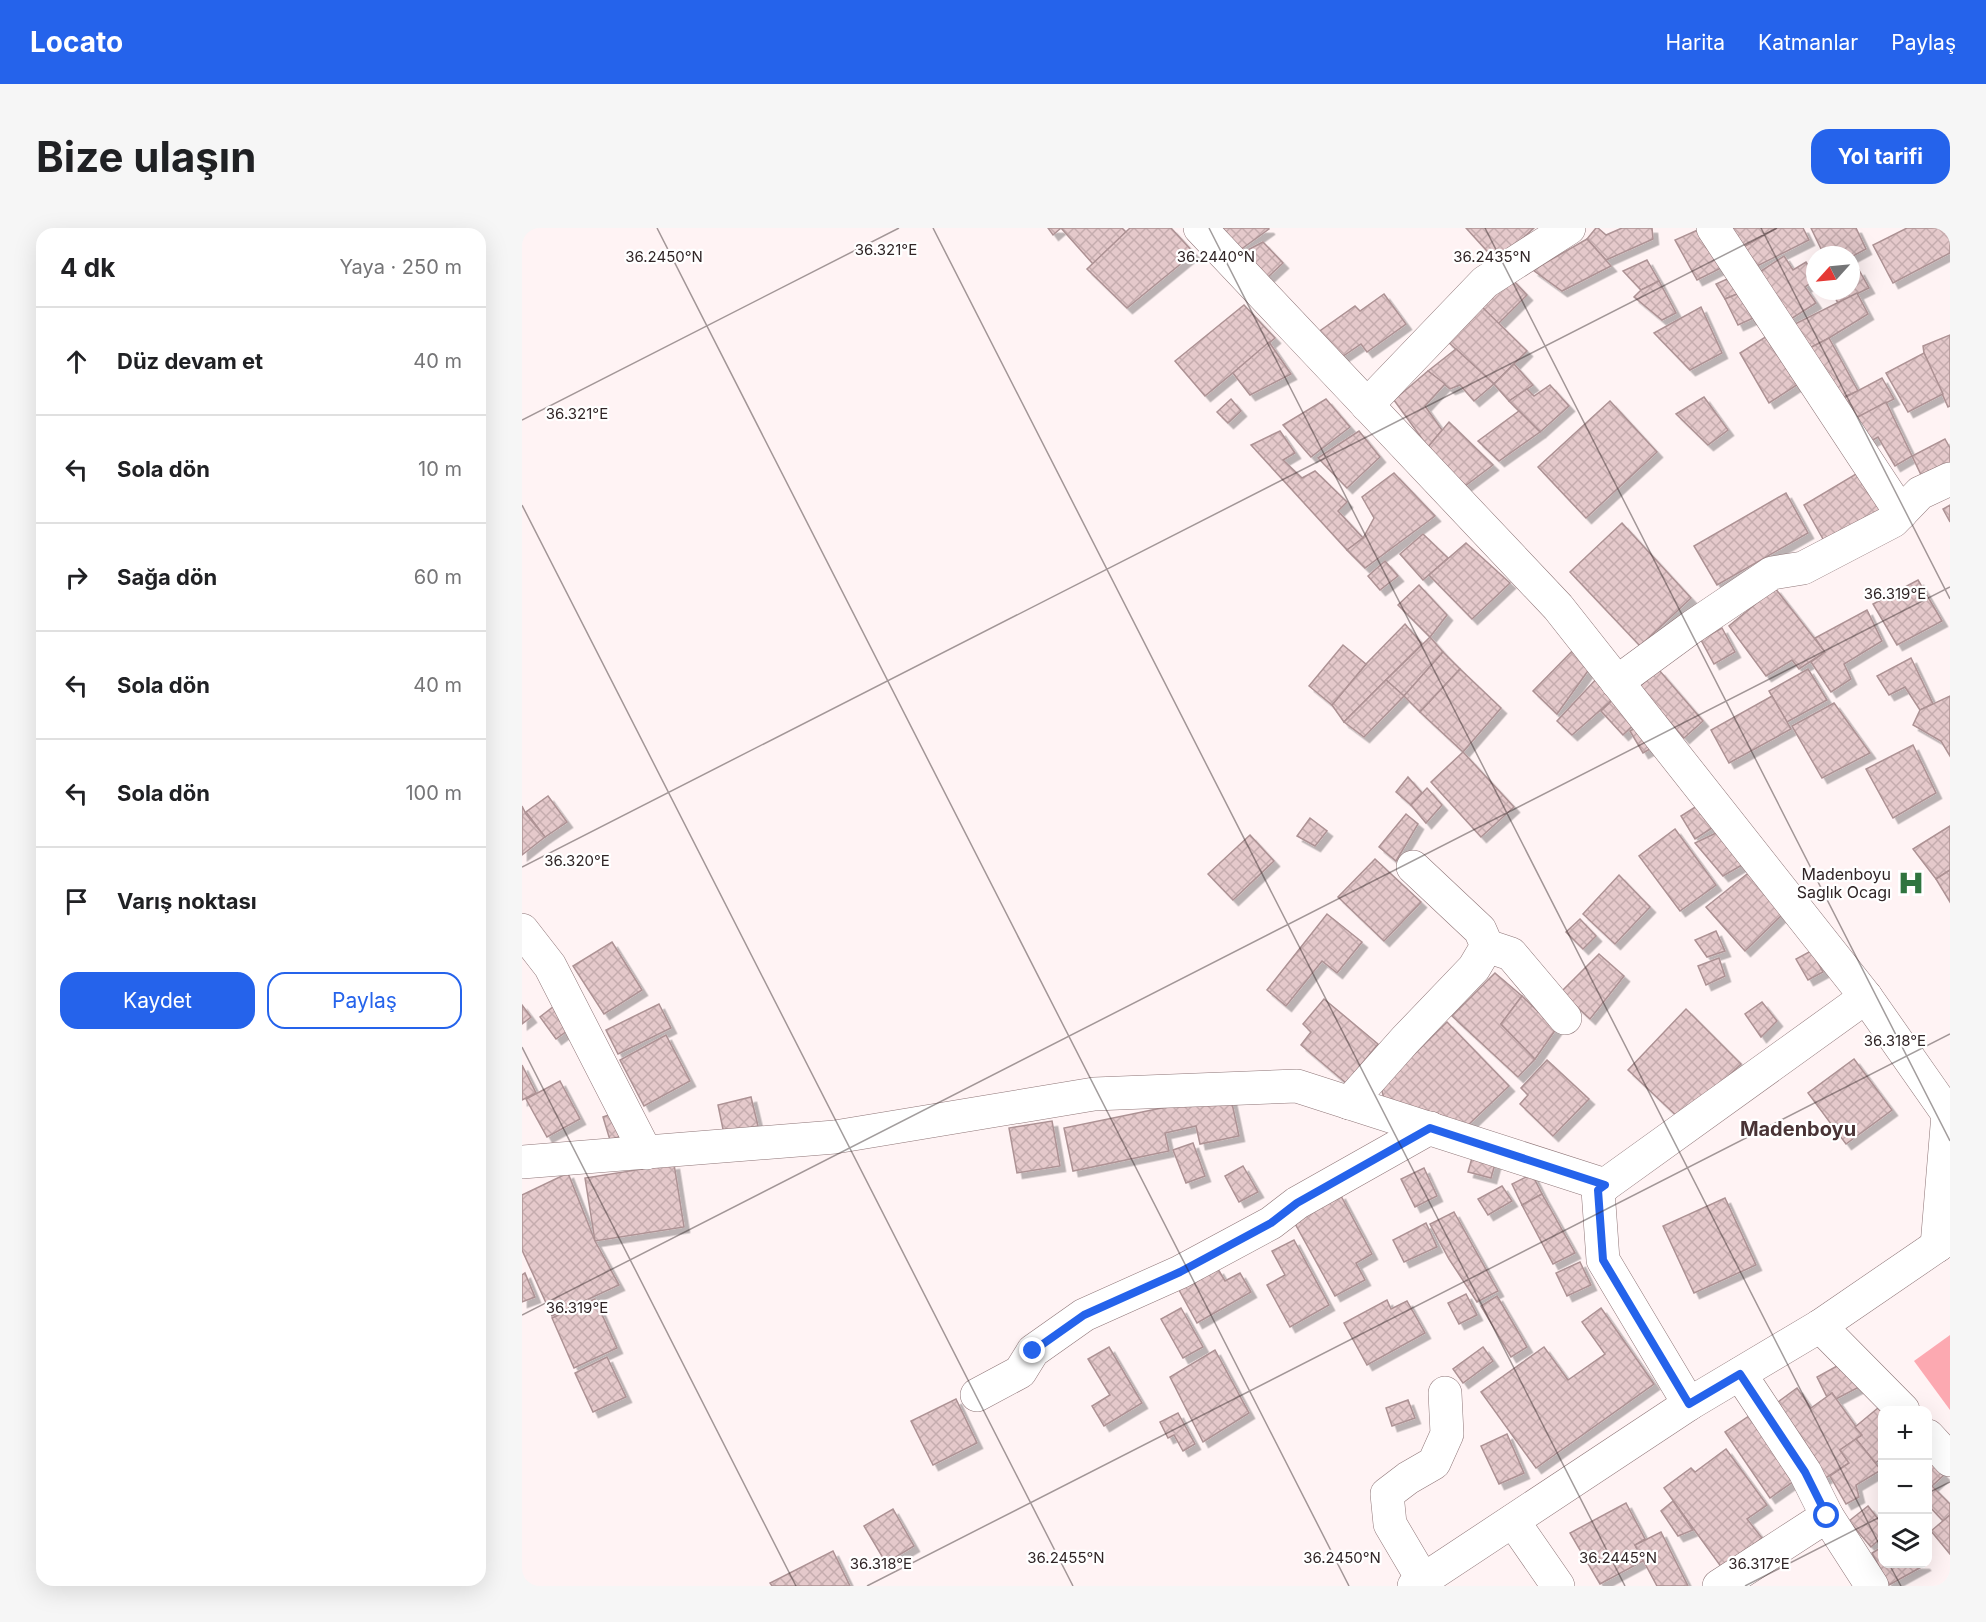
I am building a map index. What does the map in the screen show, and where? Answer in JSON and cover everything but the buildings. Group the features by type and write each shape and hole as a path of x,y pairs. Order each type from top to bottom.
{"street":[{"path":"1200,228 1558,607 1866,997 1949,1111 1944,1241 1820,1326 1689,1404 1418,1583 1390,1524 1387,1494 1434,1463 1447,1434 1445,1393"},
{"path":"1367,405 1485,282 1569,228"},
{"path":"1713,228 1901,513"},
{"path":"1617,682 1692,627 1772,573 1803,568 1893,521 1920,493 1950,479"},
{"path":"1413,867 1480,930 1487,946 1511,954 1565,1018"},
{"path":"522,930 550,966 646,1153"},
{"path":"1349,1103 1474,968 1487,946"},
{"path":"1689,1404 1603,1260 1598,1190 1866,997"},
{"path":"522,1162 835,1137 1095,1094 1296,1086 1605,1185"},
{"path":"976,1395 1020,1372 1033,1351 1084,1315 1180,1272 1271,1223 1297,1203 1430,1128"},
{"path":"1820,1326 1899,1406"},
{"path":"1740,1374 1805,1472 1827,1516 1872,1586"},
{"path":"1932,1440 1950,1460"},
{"path":"1719,1586 1827,1516"},
{"path":"1513,1521 1558,1586"}],"shaded area":[{"path":"1950,1335 1950,1410 1914,1361"}],"place":[{"name":"Madenboyu Saglık Ocagı","path":"1911,883"}],"district":[{"name":"Madenboyu","path":"1798,1129"}],"route":[{"path":"1033,1351 1084,1315 1180,1272 1271,1223 1297,1203 1430,1128 1605,1185 1598,1190 1603,1260 1689,1404 1740,1374 1805,1472 1827,1516"}]}
